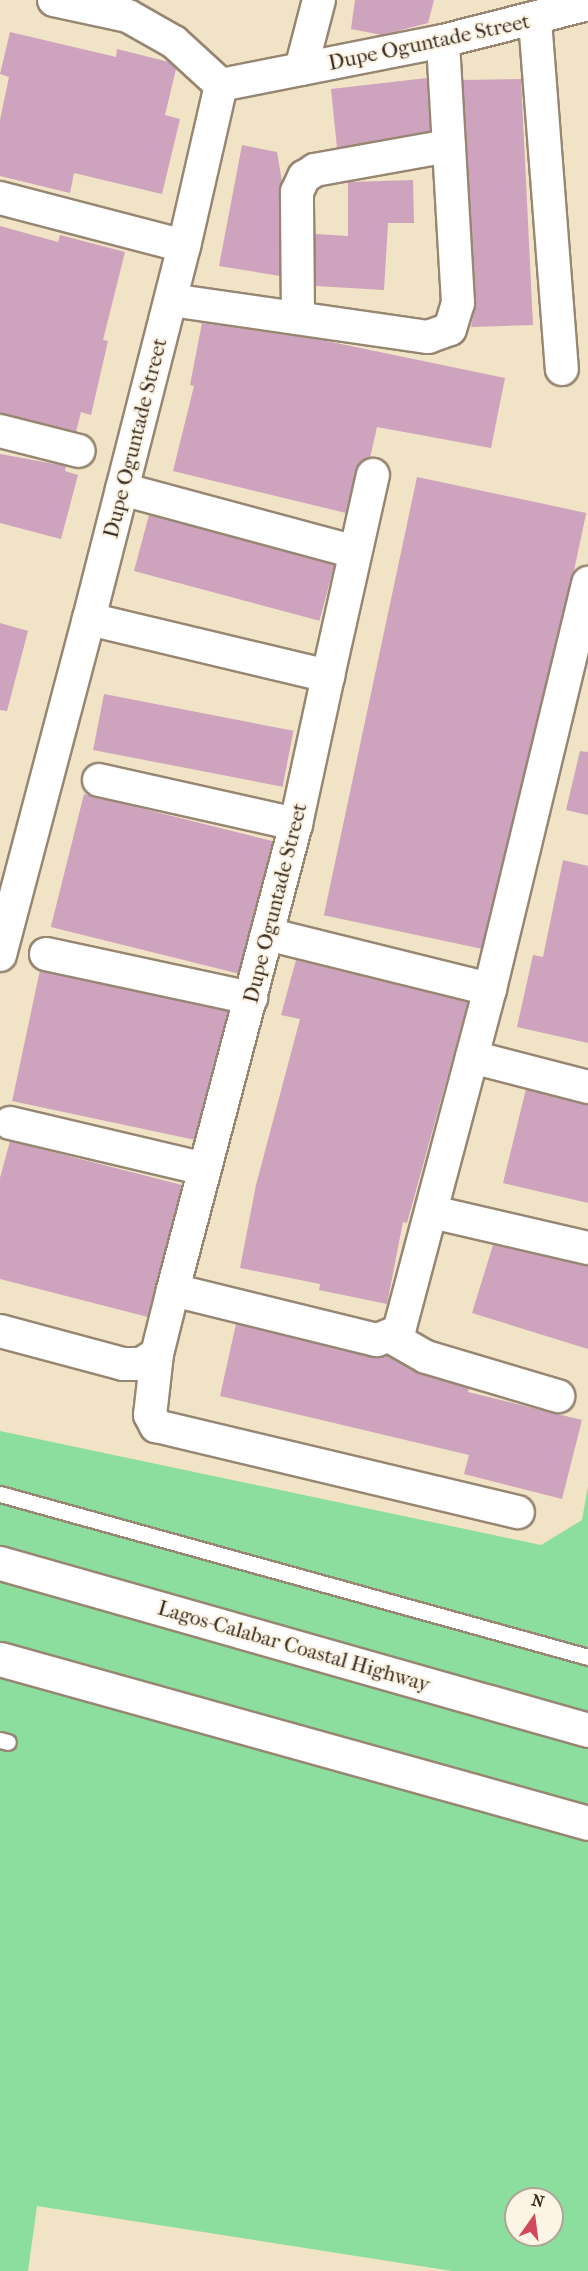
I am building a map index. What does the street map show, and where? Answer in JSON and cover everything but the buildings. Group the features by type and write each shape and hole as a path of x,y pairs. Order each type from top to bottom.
{"highway":[{"name":"Lagos-Calabar Coastal Highway","path":"0,1563 588,1730"},
{"path":"0,1659 588,1823"}],"street":[{"path":"54,0 128,16 174,42 221,85"},
{"path":"301,69 319,0"},
{"name":"Dupe Oguntade Street","path":"0,955 171,300 221,85 443,41 535,20 588,4"},
{"path":"535,20 562,369"},
{"path":"171,300 428,337 450,329 458,303 443,41"},
{"path":"298,318 297,192 304,177 315,171 449,146"},
{"path":"0,198 184,246"},
{"path":"0,431 79,451"},
{"name":"Dupe Oguntade Street","path":"373,475 296,824 157,1354 150,1415 156,1426 518,1512"},
{"path":"122,489 355,552"},
{"path":"173,1290 377,1340 391,1337 404,1321 583,629 588,583"},
{"path":"89,619 328,676"},
{"path":"99,780 296,824"},
{"path":"267,934 489,989"},
{"path":"46,954 251,998"},
{"path":"472,1057 588,1087"},
{"path":"10,1123 205,1169"},
{"path":"432,1212 588,1248"},
{"path":"0,1331 123,1364 141,1364 157,1354"},
{"path":"391,1337 426,1357 558,1396"}],"lane":[{"path":"0,1494 588,1657"}],"green space":[{"path":"0,1431 541,1545 582,1520 588,1486 588,2271 452,2271 37,2206 28,2271 0,2271"}]}
